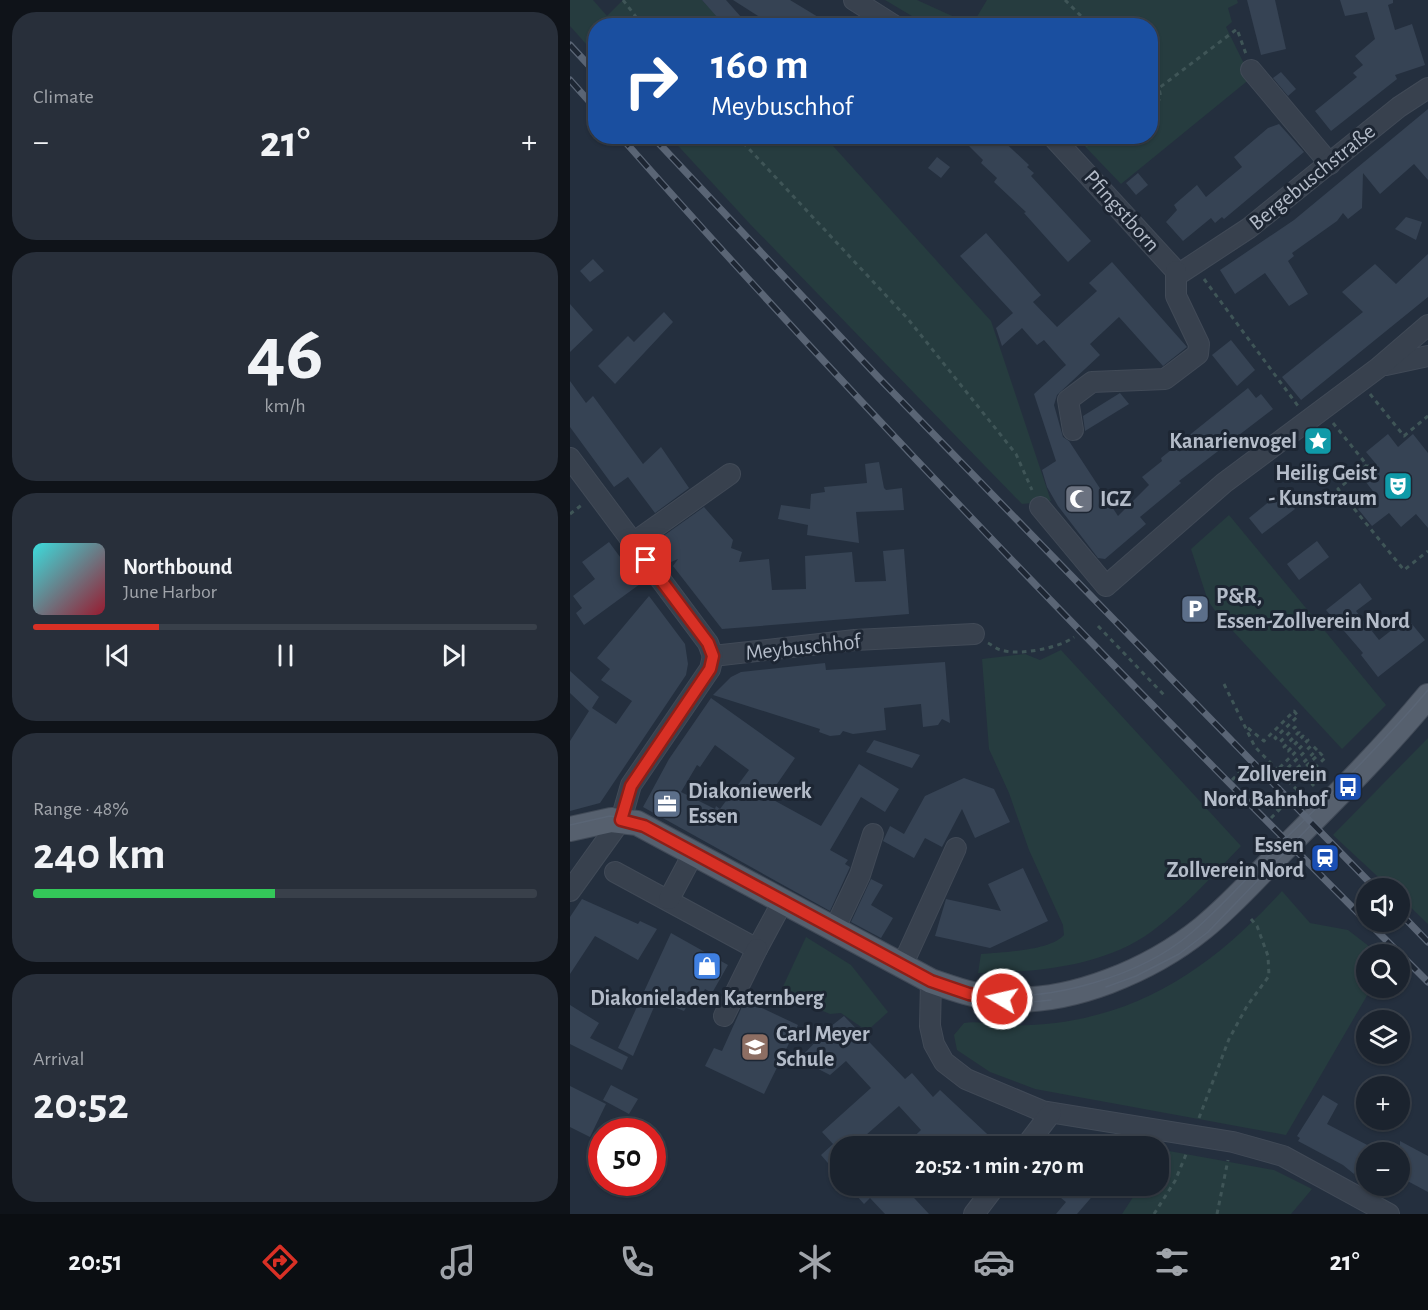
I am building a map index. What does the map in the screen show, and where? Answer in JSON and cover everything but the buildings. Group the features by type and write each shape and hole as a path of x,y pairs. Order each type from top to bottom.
{"main road":[{"path":"570,829 603,821 621,820 644,826 931,981 969,994 1002,999 1028,999 1083,989 1121,977 1158,961 1204,927 1326,806 1428,696"}],"street":[{"path":"854,0 882,18"},
{"path":"1251,70 1330,164"},
{"name":"Bergebuschstraße","path":"1195,265 1249,228 1399,107 1428,88"},
{"name":"Pfingstborn","path":"1060,144 1176,271 1182,272 1195,265"},
{"path":"1073,430 1068,400 1092,382 1165,379 1198,354 1199,344 1176,296 1176,271"},
{"path":"1040,507 1106,586 1224,483 1378,368 1428,325"},
{"path":"1378,368 1402,360 1428,356"},
{"path":"570,458 708,643 713,656"},
{"path":"633,543 730,474"},
{"name":"Meybuschhof","path":"570,891 621,820 631,786 710,669 713,656 855,640 974,634"},
{"path":"834,930 860,875 873,834"},
{"path":"902,966 956,848"},
{"path":"669,899 694,852"},
{"path":"615,872 753,946"},
{"path":"719,1012 753,946 783,901"},
{"path":"931,981 932,1035 944,1062 957,1074 994,1092 1052,1113 1233,1142 1283,1156 1389,1214"},
{"path":"1034,1136 1052,1113"},
{"path":"974,1214 988,1196"}],"path":[{"path":"623,0 637,18"},
{"path":"1065,0 1083,18"},
{"path":"1158,101 1161,98 1159,88 1237,29 1251,70"},
{"path":"745,144 908,318 1016,454 1040,507"},
{"path":"1067,151 1090,144"},
{"path":"1195,265 1314,415 1367,465 1338,489 1404,570 1428,551"},
{"path":"1360,381 1404,436 1428,416"},
{"path":"1098,626 1164,695"},
{"path":"974,634 1001,651 1053,648 1074,637"},
{"path":"1224,684 1248,728 1255,747 1304,797"},
{"path":"1248,728 1264,741 1294,711 1298,716 1275,738 1280,742 1295,727 1299,732 1284,747 1288,751 1303,736 1308,740 1277,770"},
{"path":"1281,774 1312,745 1317,750 1297,768 1300,772 1320,753 1325,758 1305,777 1314,786"},
{"path":"1232,780 1249,763"},
{"path":"1240,772 1249,781"},
{"path":"1264,796 1278,810"},
{"path":"1270,818 1287,802"},
{"path":"1154,1214 1175,1181 1229,1039 1247,1006 1269,976 1268,956 1257,926 1251,919"},
{"path":"1217,1214 1221,1184 1233,1142"}],"green space":[{"path":"570,0 593,0 607,16 623,0 702,0 719,18 588,18 588,46 570,26"},
{"path":"885,0 917,0 957,18 915,18"},
{"path":"987,0 1237,0 1238,3 1228,8 1232,22 1226,27 1251,78 1121,184 1083,144 1158,144 1158,18 976,18"},
{"path":"676,144 831,144 991,321 1051,501 1022,504 750,224"},
{"path":"1229,515 1386,705 1342,749 1219,616 1208,601 1191,549"},
{"path":"1061,650 1241,846 1175,913 1132,944 1112,953 1068,965 1046,969 978,973 981,954 1037,948 1064,935 1063,925 1029,850 1009,793 989,749 982,659 1025,654 1040,660"},
{"path":"1428,738 1428,924 1410,907 1410,878 1379,878 1333,835"},
{"path":"1282,891 1310,923 1348,930 1366,944 1356,944 1356,998 1366,998 1359,1010 1356,1010 1356,1015 1286,1135 1035,1089 990,1072 957,1050 954,1035 964,1023 1034,1025 1055,1023 1090,1017 1152,994 1208,960 1258,916"},
{"path":"806,937 851,965 888,1012 867,1031 841,1013 830,1014 780,993"},
{"path":"1169,1151 1274,1170 1312,1189 1291,1214 1122,1214 1134,1196 1169,1196"}],"tram line":[{"path":"570,825 610,816 646,821 912,967 957,986 985,993 1010,995 1065,990 1121,974 1170,949 1190,934 1357,767 1428,690"},
{"path":"1106,987 1136,976 1179,954 1208,932 1310,826"},
{"path":"942,990 996,1001 1051,1000"}],"railway":[{"path":"570,45 588,64"},
{"path":"570,80 588,100"},
{"path":"627,144 802,337 987,534 1356,911"},
{"path":"660,144 878,377 1365,878"},
{"path":"1410,923 1428,942"},
{"path":"1378,932 1428,982"}],"place":[{"name":"Kanarienvogel","path":"1318,441"},
{"name":"Heilig Geist - Kunstraum","path":"1398,486"},
{"name":"IGZ","path":"1079,499"},
{"name":"P&R, Essen-Zollverein Nord","path":"1195,609"},
{"name":"Zollverein Nord Bahnhof","path":"1348,787"},
{"name":"Diakoniewerk Essen","path":"667,804"},
{"name":"Essen Zollverein Nord","path":"1325,858"},
{"name":"Diakonieladen Katernberg","path":"707,966"},
{"name":"Carl Meyer Schule","path":"755,1047"}],"route":[{"path":"646,560 708,643 713,656 710,669 631,786 621,820 644,826 931,981 969,994 1002,999"}]}
